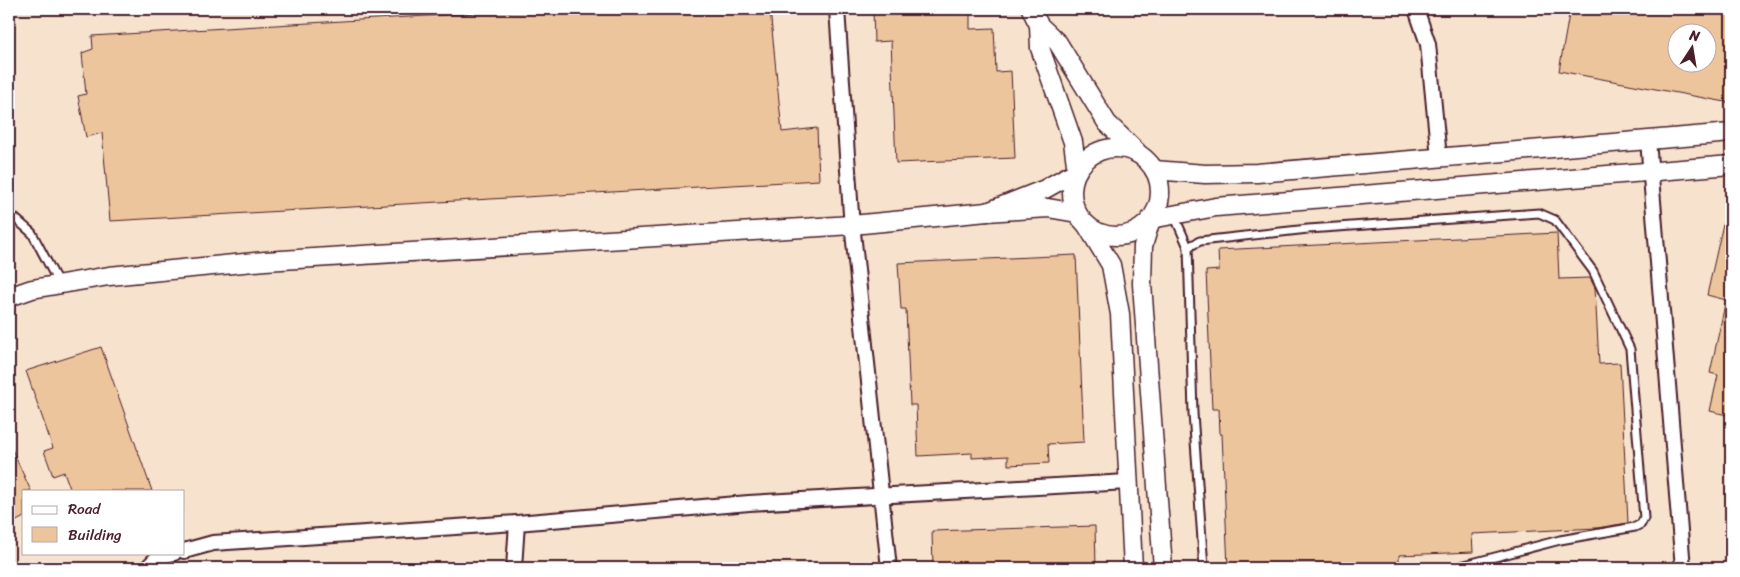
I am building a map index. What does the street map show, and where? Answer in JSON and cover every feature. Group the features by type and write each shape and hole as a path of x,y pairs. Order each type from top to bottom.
{"street":[{"path":"837,9 852,225 889,568"},
{"path":"1031,9 1039,25 1058,43 1107,123 1154,170 1158,178 1160,192 1158,207 1151,219 1143,246 1142,284 1163,568"},
{"path":"1416,9 1428,44 1439,158"},
{"path":"1039,25 1040,48 1073,142 1078,171"},
{"path":"1154,170 1205,174 1257,173 1731,133"},
{"path":"1648,140 1683,568"},
{"path":"1133,568 1120,314 1111,265 1082,219 1072,199 1073,184 1078,171 1086,160 1106,150 1127,150 1140,155"},
{"path":"9,297 32,288 108,276 266,261 852,225 1048,208 1082,219 1098,232 1120,236 1140,229 1151,219 1216,206 1731,165"},
{"path":"987,212 1045,189 1078,171"},
{"path":"185,551 213,543 517,523 749,504 1128,482"},
{"path":"514,568 517,523"},
{"path":"147,568 158,558 171,554"}],"lane":[{"path":"9,213 32,233 59,284"},
{"path":"1188,247 1200,241 1318,228 1539,213 1555,220 1593,271 1630,349 1644,518 1641,524 1635,527 1560,540 1453,568"},
{"path":"1173,215 1188,247 1193,413 1204,568"}],"shaded area":[{"path":"9,9 1731,9 1731,568 9,568"}],"building":[{"path":"543,9 770,9 782,132 817,128 819,180 110,221 102,133 86,137 78,96 86,94 82,53 93,49 92,36"},
{"path":"873,9 970,9 970,29 994,28 996,72 1011,71 1015,158 896,163 891,41 874,42"},
{"path":"1570,9 1731,9 1731,103 1559,71"},
{"path":"1727,206 1731,206 1731,416 1710,411 1718,375 1710,373 1726,300 1707,295"},
{"path":"1557,233 1559,279 1590,278 1595,288 1599,364 1620,363 1628,523 1597,528 1472,534 1473,552 1399,555 1399,568 1228,568 1222,434 1220,434 1219,409 1212,409 1206,271 1219,270 1218,250"},
{"path":"1076,255 1084,442 1048,444 1049,463 1008,465 1008,456 972,458 972,453 918,456 916,405 910,405 906,309 901,309 898,263"},
{"path":"101,347 152,490 71,490 64,472 53,476 44,451 53,448 26,371"},
{"path":"9,443 31,490 22,490 22,518 9,525"},
{"path":"1095,526 1096,568 933,568 932,531"}]}
